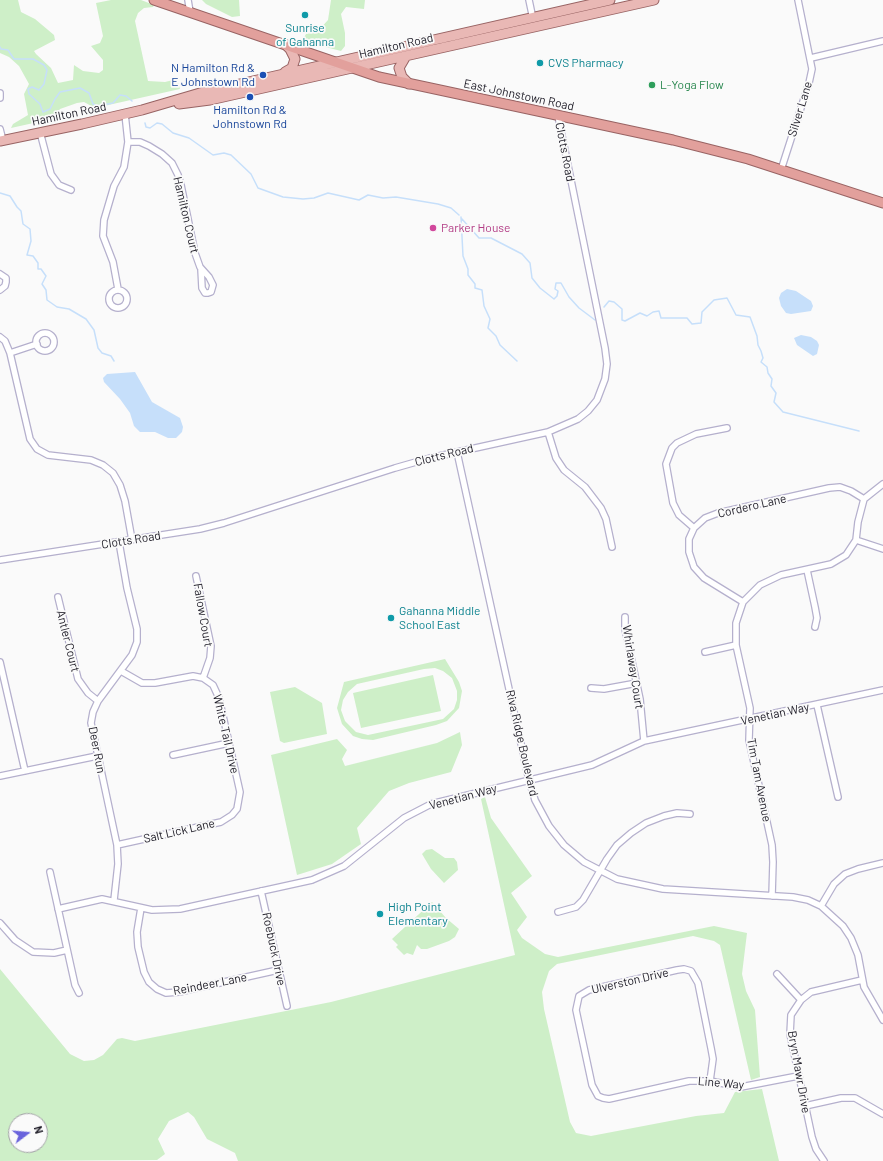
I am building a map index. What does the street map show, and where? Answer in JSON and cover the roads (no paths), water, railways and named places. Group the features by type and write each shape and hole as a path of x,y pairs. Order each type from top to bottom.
{"highway":[{"name":"East Johnstown Road","path":"154,0 351,68 409,84 673,140 748,159 883,203"}],"main road":[{"name":"Hamilton Road","path":"142,110 210,100 406,56 610,0"},
{"name":"Hamilton Road","path":"2,141 142,110 200,93 335,62 534,22 654,0"},
{"path":"281,74 292,68 295,64 294,54 285,44"},
{"path":"406,56 399,68 402,77 409,84"}],"street":[{"path":"188,0 190,12"},
{"path":"529,0 534,22"},
{"name":"Silver Lane","path":"781,170 810,83 812,69 811,58 798,0"},
{"path":"811,58 883,41"},
{"path":"0,93 0,98"},
{"path":"118,289 113,262 104,236 104,220 114,186 124,167 128,142 125,114"},
{"name":"Clotts Road","path":"0,560 200,529 224,523 346,482 457,452 548,432 564,426 588,411 602,390 606,364 605,348 558,116"},
{"path":"0,129 2,141"},
{"path":"40,132 51,174 59,185 71,190"},
{"name":"Hamilton Court","path":"128,142 140,142 150,146 172,163 181,185 192,233 192,244 201,269"},
{"path":"0,274 6,278 6,282 5,286 0,290"},
{"path":"0,337 5,342 10,353 30,439 37,449 48,455 91,460 103,465 113,473 120,485 125,501 132,540"},
{"path":"10,353 36,344"},
{"path":"727,428 686,438 672,448 668,460 667,474 673,503 678,515 694,528 689,539 689,552 694,567 704,578 744,602"},
{"path":"548,432 556,458 564,470 589,491 601,508 606,519 612,547"},
{"name":"Riva Ridge Boulevard","path":"457,452 529,780 535,800 549,826 574,854 584,862 617,879 663,889 772,896 808,900 821,906 843,926 852,938 858,955 862,980 883,1020"},
{"path":"864,499 883,484"},
{"name":"Cordero Lane","path":"694,528 705,518 718,513 829,488 840,487 851,491 864,499"},
{"name":"Tim Tam Avenue","path":"772,896 772,845 749,740 750,718 736,645 736,623 744,602 760,585 781,575 831,564 846,555 856,540 858,522 864,499"},
{"path":"856,540 883,549"},
{"name":"Deer Run","path":"114,900 118,864 117,845 91,723 92,712 98,701 132,655 137,642 137,629 127,588 119,542"},
{"path":"807,570 816,607 817,618 815,627"},
{"name":"Fallow Court","path":"196,576 211,646 210,658 203,678"},
{"name":"Antler Court","path":"58,597 78,680 88,693 98,701"},
{"name":"Whirlaway Court","path":"625,617 625,629 640,699 644,741"},
{"path":"705,652 736,645"},
{"path":"0,662 25,771"},
{"path":"121,671 135,680 149,683 193,676 203,678"},
{"name":"White Tail Drive","path":"203,678 213,685 218,693 240,792 237,809"},
{"path":"591,688 604,688 637,682"},
{"name":"Venetian Way","path":"58,909 92,901 114,900 140,908 166,910 180,909 312,880 344,866 404,818 431,804 592,765 644,741 883,690"},
{"path":"816,705 838,797"},
{"path":"174,755 229,744"},
{"path":"0,776 97,756"},
{"name":"Salt Lick Lane","path":"117,845 221,822 232,815 237,809"},
{"path":"558,912 576,907 583,900 617,845 646,823 677,813 690,814"},
{"path":"821,906 834,884 845,874 883,863"},
{"path":"50,872 75,984 79,993"},
{"name":"Roebuck Drive","path":"261,891 287,1006"},
{"name":"Reindeer Lane","path":"140,908 137,932 138,947 144,972 149,982 157,989 166,993 179,992 278,970"},
{"path":"0,923 15,940 33,952 54,953 67,950"},
{"name":"Ulverston Drive","path":"598,1096 592,1085 576,1010 579,996 588,990 684,969 691,971 698,983 713,1059 710,1081"},
{"path":"777,974 801,1000 811,992 862,980"},
{"name":"Bryn Mawr Drive","path":"801,1000 792,1016 790,1034 812,1137 816,1149 824,1161"},
{"name":"Line Way","path":"598,1096 609,1099 690,1081 710,1081 741,1087 798,1076"},
{"path":"805,1106 841,1098 855,1098 883,1114"}],"water":[{"path":"787,289 796,291 811,301 813,306 811,311 791,314 786,313 781,306 779,298 781,293"},
{"path":"801,335 811,337 817,341 819,345 817,354 813,356 797,345 794,338"},
{"path":"135,372 152,402 180,418 183,427 182,432 176,438 168,438 155,432 140,432 134,426 130,413 120,399 104,382 103,378 107,374"}],"waterway":[{"path":"0,47 1,49 8,50 14,59 33,59 44,65 47,70 44,84 39,90 32,87 28,89 29,94 40,104 43,112 50,109 60,92 80,88 89,93 93,104 97,106 113,103 120,95 126,96 132,101"},
{"path":"145,123 146,127 150,128 157,123 162,124 173,133 189,138 213,155 224,153 231,155 251,174 258,188 283,197 303,199 314,198 328,193 359,200 368,195 383,198 396,197 438,204 451,208 459,215"},
{"path":"0,193 10,196 21,211 23,224 30,229 31,241 27,255 33,256 38,263 38,269 41,269 46,276 42,284 46,290 47,300 57,307 69,309 86,319 94,330 98,348 102,353 111,356 114,361"},
{"path":"461,217 463,256 468,269 468,275 475,284 475,288 482,290 484,306 490,319 488,328 496,336 500,345 517,361"},
{"path":"462,219 479,238 491,238 522,254 530,263 532,278 540,288 554,299 557,296 558,291 555,289 556,283 561,283 569,297 579,308 595,320"},
{"path":"604,307 609,301 614,302 622,309 622,320 625,321 640,313 647,316 653,312 659,311 661,318 687,318 692,324 701,323 702,312 714,300 727,298 736,315 750,317 763,358 761,362 767,367 768,373 772,379 771,386 776,393 774,402 783,412 859,431"}],"place":[{"name":"Sunrise of Gahanna","path":"305,15"},
{"name":"CVS Pharmacy","path":"540,63"},
{"name":"N Hamilton Rd & E Johnstown Rd","path":"263,75"},
{"name":"L-Yoga Flow","path":"652,85"},
{"name":"Hamilton Rd & Johnstown Rd","path":"250,97"},
{"name":"Parker House","path":"433,228"},
{"name":"Gahanna Middle School East","path":"391,618"},
{"name":"High Point Elementary","path":"380,914"}]}
